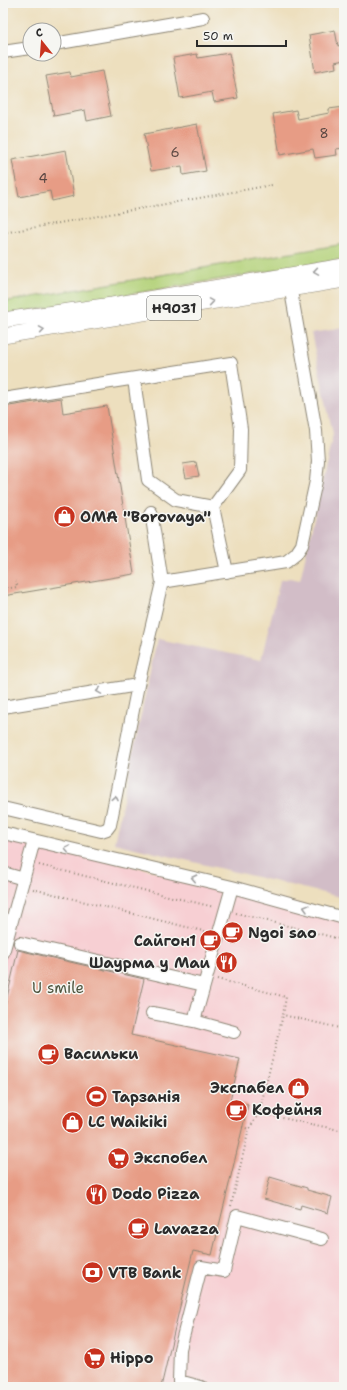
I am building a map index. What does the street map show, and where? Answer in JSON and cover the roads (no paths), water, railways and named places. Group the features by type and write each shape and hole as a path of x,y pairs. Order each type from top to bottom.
{"main road":[{"name":"Н9031","path":"3,336 290,282 344,266"},
{"name":"Н9031","path":"3,320 290,282 344,280"}],"street":[{"path":"62,43 203,18"},
{"path":"3,52 22,49"},
{"path":"162,582 286,562 296,554 302,545 316,481 318,461 316,431 290,282"},
{"path":"3,399 231,363 241,429 240,470 213,507 227,572"},
{"path":"134,379 148,480 176,500 213,507"},
{"path":"3,808 101,831 107,829 110,825 138,685 162,582 151,512"},
{"path":"3,707 138,685"},
{"path":"3,833 232,887 344,918"},
{"path":"3,952 7,927 23,882 34,841"},
{"path":"3,873 23,882"},
{"path":"194,1021 232,887"},
{"path":"20,943 204,985"},
{"path":"152,1013 194,1021 234,1032"},
{"path":"202,1387 179,1381 180,1349 201,1267 224,1271 237,1216 322,1239"}],"place":[{"name":"ОМА \"Borovaya\"","path":"64,517"},
{"name":"Ngoi sao","path":"233,933"},
{"name":"Сайгон1","path":"211,941"},
{"name":"Шаурма у Маи","path":"226,963"},
{"name":"Васильки","path":"49,1054"},
{"name":"Экспабел","path":"299,1088"},
{"name":"Тарзанія","path":"96,1097"},
{"name":"Кофейня","path":"237,1110"},
{"name":"LC Waikiki","path":"72,1122"},
{"name":"Экспобел","path":"119,1158"},
{"name":"Dodo Pizza","path":"96,1194"},
{"name":"Lavazza","path":"138,1229"},
{"name":"VTB Bank","path":"92,1273"},
{"name":"Hippo","path":"94,1358"}],"park label":[{"name":"U smile","path":"58,988"}]}
